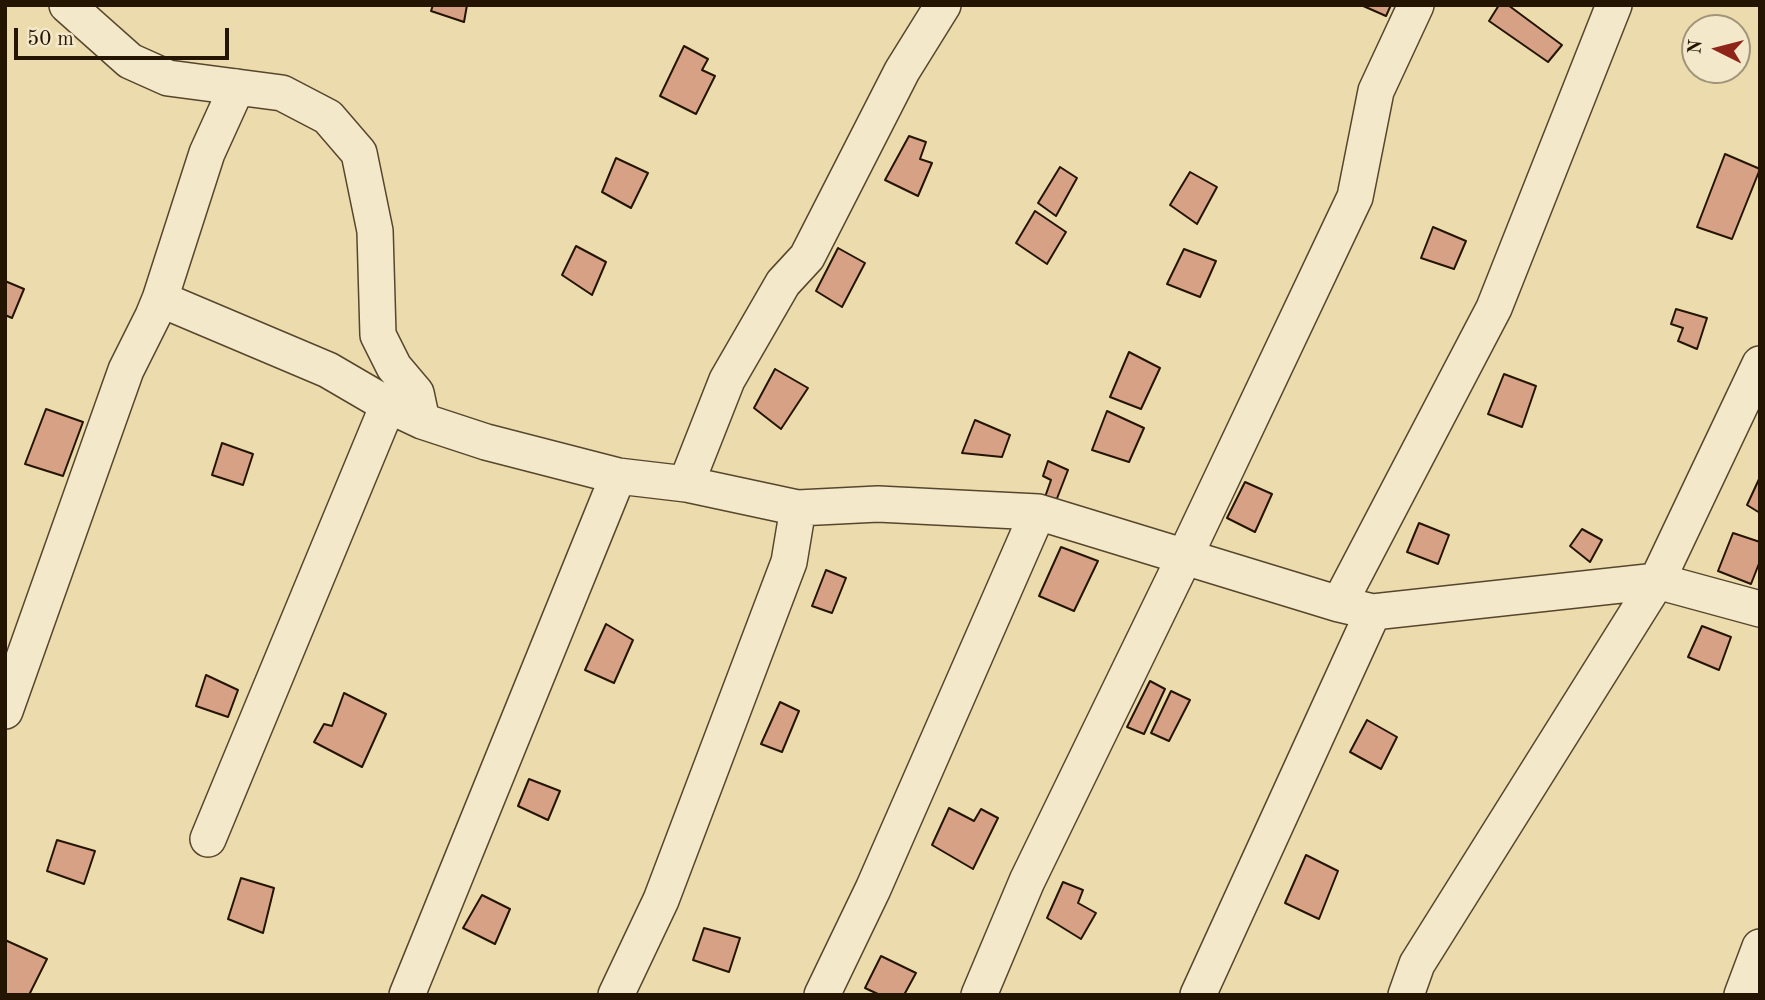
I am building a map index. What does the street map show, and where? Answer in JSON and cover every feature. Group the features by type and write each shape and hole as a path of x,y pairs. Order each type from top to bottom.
{"street":[{"path":"67,5 130,61 168,78 282,93 328,117 359,153 375,231 379,335 394,367 416,393 422,421"},
{"path":"686,484 727,380 783,283 807,257 902,71 943,5"},
{"path":"979,995 1027,881 1355,197 1376,91 1416,5"},
{"path":"1339,604 1494,308 1614,5"},
{"path":"5,711 126,370 153,317 207,153 237,87"},
{"path":"160,299 328,370 387,405 422,421 486,442 618,476 686,484 798,508 878,504 1038,512 1373,612 1657,581 1760,609"},
{"path":"1406,995 1417,964 1657,581 1760,364"},
{"path":"208,839 387,405"},
{"path":"407,995 618,476"},
{"path":"616,995 660,900 789,562 798,508"},
{"path":"822,995 873,889 1038,512"},
{"path":"1198,995 1373,612"},
{"path":"1742,995 1760,947"}],"building":[{"path":"433,5 467,5 464,22 431,11"},
{"path":"1361,5 1391,5 1386,16"},
{"path":"1499,5 1508,5 1562,45 1548,62 1489,21"},
{"path":"684,46 708,59 702,70 715,76 696,114 660,96"},
{"path":"909,136 926,142 920,159 932,163 918,196 885,180"},
{"path":"1725,154 1760,169 1732,239 1697,227"},
{"path":"616,158 648,173 631,208 602,192"},
{"path":"1060,167 1077,178 1056,216 1038,203"},
{"path":"1190,172 1217,187 1197,224 1170,205"},
{"path":"1035,211 1066,232 1047,264 1016,243"},
{"path":"1433,227 1466,241 1454,269 1421,258"},
{"path":"576,246 606,262 592,295 562,275"},
{"path":"838,248 865,263 842,307 816,291"},
{"path":"1184,249 1216,261 1200,297 1167,284"},
{"path":"5,281 24,289 12,318 5,315"},
{"path":"1676,309 1707,318 1697,349 1678,341 1683,328 1671,324"},
{"path":"1129,352 1160,368 1141,409 1110,397"},
{"path":"775,369 808,388 781,429 754,408"},
{"path":"1504,374 1536,386 1522,427 1488,414"},
{"path":"46,409 83,422 63,476 25,464"},
{"path":"1107,411 1144,428 1129,462 1092,450"},
{"path":"975,420 1010,435 1002,457 962,453"},
{"path":"222,443 253,454 243,485 212,475"},
{"path":"1048,461 1068,470 1056,501 1045,497 1051,480 1043,476"},
{"path":"1760,477 1760,513 1747,505"},
{"path":"1245,482 1272,494 1255,532 1227,518"},
{"path":"1419,523 1449,535 1438,564 1407,552"},
{"path":"1582,529 1602,540 1590,562 1570,546"},
{"path":"1733,533 1760,542 1760,561 1751,584 1718,571"},
{"path":"1061,547 1098,561 1074,611 1039,596"},
{"path":"826,570 846,578 832,613 812,606"},
{"path":"606,624 633,640 614,683 585,670"},
{"path":"1702,626 1731,637 1719,670 1688,657"},
{"path":"206,675 238,690 228,717 196,706"},
{"path":"1150,681 1165,689 1144,734 1127,727"},
{"path":"1171,691 1190,700 1169,741 1151,733"},
{"path":"344,693 386,714 362,767 314,742 324,724 332,726"},
{"path":"780,702 799,711 782,752 761,744"},
{"path":"1367,720 1397,737 1381,769 1350,752"},
{"path":"529,779 560,791 548,820 518,806"},
{"path":"949,808 974,821 981,809 998,818 973,869 932,845"},
{"path":"57,840 95,851 84,884 47,871"},
{"path":"1306,855 1338,871 1319,919 1285,903"},
{"path":"241,878 274,888 263,933 228,919"},
{"path":"1063,882 1083,890 1078,903 1096,913 1081,939 1047,918"},
{"path":"482,895 510,909 495,944 463,928"},
{"path":"704,928 740,938 729,972 693,960"},
{"path":"5,940 47,959 29,995 5,995"},
{"path":"881,956 916,973 904,995 880,995 865,988"}]}
